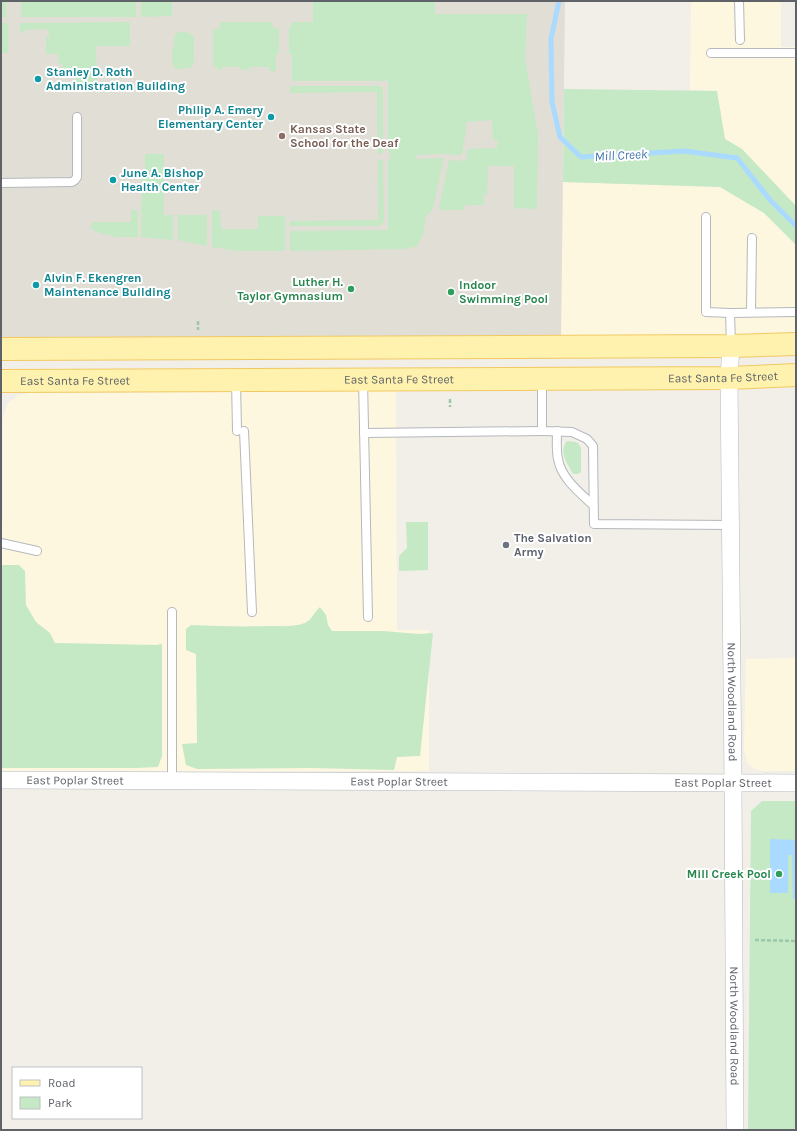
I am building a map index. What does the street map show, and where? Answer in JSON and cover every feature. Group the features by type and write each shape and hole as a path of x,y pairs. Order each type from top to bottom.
{"main road":[{"path":"1,349 730,346 796,344"},
{"path":"542,347 542,379"},
{"name":"East Santa Fe Street","path":"1,381 729,378 796,375"}],"street":[{"name":"North Woodland Road","path":"730,346 729,378 735,1130"},
{"name":"East Poplar Street","path":"1,780 796,783"}],"lane":[{"path":"739,1 740,40"},
{"path":"711,53 796,53"},
{"path":"1,183 72,182 75,180 77,177 77,116"},
{"path":"706,217 706,312 796,312"},
{"path":"750,312 752,238"},
{"path":"730,313 730,346"},
{"path":"542,379 542,431"},
{"path":"236,380 241,431 252,612"},
{"path":"363,380 368,617"},
{"path":"557,431 558,460 561,469 569,482 593,505"},
{"path":"364,433 572,432 587,438 593,446 594,524 730,525"},
{"path":"1,543 37,551"},
{"path":"172,612 172,780"}],"path":[{"path":"450,398 450,407"},
{"path":"755,940 796,941"}],"shaded area":[{"name":"Kansas State School for the Deaf","path":"1,1 565,1 561,339 1,343"},
{"path":"691,1 781,1 781,47 796,47 796,206 742,149 725,139 717,91 690,90"},
{"path":"563,182 720,187 764,213 796,245 796,335 561,339"},
{"path":"396,391 397,630 429,630 429,771 1,771 1,531 3,518 3,418 8,403 19,395 30,393"},
{"path":"796,658 796,771 763,771 755,769 747,763 744,749 746,659"}],"green space":[{"path":"1,1 6,1 6,17 1,17"},
{"path":"21,1 136,1 136,17 21,17"},
{"path":"141,1 172,1 172,16 141,17"},
{"path":"313,1 435,1 435,14 527,14 525,58 538,134 537,209 514,208 514,166 488,166 487,194 484,194 484,205 467,205 464,206 463,210 441,210 439,207 449,160 466,161 467,149 497,148 497,144 499,143 498,141 493,140 492,120 466,122 462,155 417,155 416,159 444,158 433,208 426,216 423,235 417,246 405,249 290,251 290,231 388,230 388,160 390,160 391,153 388,153 388,81 292,81 292,54 289,54 289,27 291,26 292,22 313,22"},
{"path":"130,22 130,46 96,46 97,85 76,85 76,71 62,71 62,64 59,64 58,54 46,54 46,37 49,37 49,31 46,29 26,30 20,34 20,23"},
{"path":"220,22 272,22 272,26 279,28 279,54 276,54 276,71 269,71 269,67 249,67 249,70 241,70 241,67 222,67 222,70 217,70 217,67 213,67 213,29 219,29"},
{"path":"1,23 8,23 8,53 1,53"},
{"path":"179,32 187,32 194,36 194,63 190,68 176,69 172,64 174,35"},
{"path":"290,86 381,86 383,89 383,153 378,154 377,92 290,93"},
{"path":"564,89 717,91 725,139 742,149 796,206 796,245 764,213 720,187 563,182"},
{"path":"145,154 164,154 164,215 173,215 173,240 141,237 142,171 145,171"},
{"path":"378,160 383,160 384,222 380,226 290,226 290,221 378,220"},
{"path":"131,210 138,210 138,237 113,237 113,235 99,233 91,228 92,222 131,222"},
{"path":"212,210 220,211 221,229 258,229 258,216 285,216 285,251 237,251 212,247"},
{"path":"178,215 207,215 207,246 178,240"},
{"path":"567,441 578,443 581,448 581,472 578,474 573,474 565,458 563,449"},
{"path":"406,522 428,522 428,570 399,571 399,556 407,548"},
{"path":"1,565 19,565 25,571 26,605 36,622 50,633 55,643 162,644 162,756 158,767 1,768"},
{"path":"320,607 326,615 328,625 332,631 383,631 419,634 433,633 420,756 397,757 394,770 312,768 197,769 186,765 182,744 197,743 196,654 186,650 186,629 191,625 298,625 308,621"},
{"path":"762,801 796,801 796,1130 748,1130 751,811"}],"water":[{"name":"Mill Creek Pool","path":"770,839 796,840 796,899 793,899 792,855 788,855 788,893 770,893"}],"waterway":[{"name":"Mill Creek","path":"559,1 551,39 552,102 560,137 581,157 684,151 737,158 770,200 796,226"}],"place":[{"name":"Stanley D. Roth Administration Building","path":"38,79"},
{"name":"Philip A. Emery Elementary Center","path":"271,117"},
{"name":"Kansas State School for the Deaf","path":"282,136"},
{"name":"June A. Bishop Health Center","path":"113,180"},
{"name":"Alvin F. Ekengren Maintenance Building","path":"36,285"},
{"name":"Luther H. Taylor Gymnasium","path":"351,289"},
{"name":"Indoor Swimming Pool","path":"451,292"},
{"name":"The Salvation Army","path":"506,545"},
{"name":"Mill Creek Pool","path":"779,874"}]}
